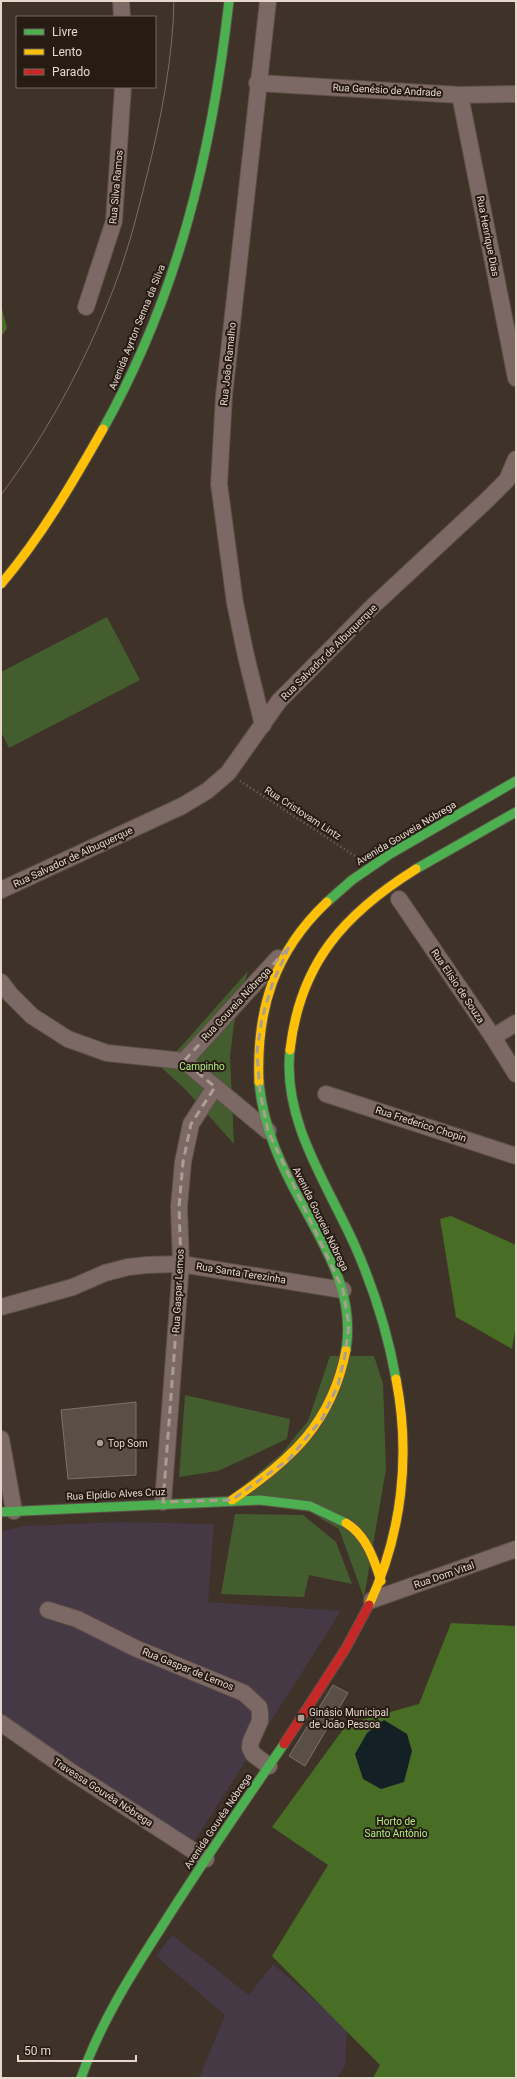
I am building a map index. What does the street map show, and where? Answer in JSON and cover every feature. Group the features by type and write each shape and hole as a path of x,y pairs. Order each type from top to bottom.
{"street":[{"path":"121,1 122,16"},
{"name":"Avenida Ayrton Senna da Silva","path":"1,584 66,494 107,422 121,396 164,296 197,193 219,94 229,1"},
{"name":"Rua João Ramalho","path":"263,725 235,603 219,484 224,396 257,83 268,1"},
{"name":"Rua Genésio de Andrade","path":"257,83 460,95 516,94"},
{"name":"Rua Silva Ramos","path":"86,307 114,221 123,88"},
{"name":"Rua Henrique Dias","path":"460,95 516,378"},
{"name":"Rua Salvador de Albuquerque","path":"1,890 182,806 207,791 228,773 279,701 373,606 507,480 516,458"},
{"name":"Avenida Gouveia Nóbrega","path":"232,1500 261,1481 289,1459 308,1439 322,1419 338,1385 345,1355 349,1325 343,1290 329,1255 283,1166 268,1131 260,1092 257,1052 262,1018 273,982 289,947 325,903 369,866 516,781"},
{"name":"Avenida Gouveia Nóbrega","path":"381,1580 401,1507 404,1464 400,1390 375,1297 349,1233 300,1132 292,1099 288,1073 290,1038 297,1009 312,972 341,927 366,905 404,877 516,812"},
{"name":"Rua Elísio de Souza","path":"399,899 493,1037 516,1074"},
{"name":"Rua Gouveia Nóbrega","path":"184,1061 289,947"},
{"path":"1,982 10,994 32,1016 68,1039 107,1052 184,1061 268,1131"},
{"path":"493,1037 516,1023"},
{"name":"Rua Gaspar Lemos","path":"163,1502 182,1264 179,1207 183,1162 191,1124 215,1087"},
{"name":"Rua Frederico Chopin","path":"326,1094 516,1156"},
{"name":"Rua Santa Terezinha","path":"1,1308 73,1287 105,1274 128,1267 182,1264 343,1290"},
{"path":"1,1439 7,1512"},
{"path":"232,1500 267,1501 310,1506 339,1519 356,1529 365,1542 374,1560 381,1580"},
{"name":"Rua Elpídio Alves Cruz","path":"7,1512 163,1502 232,1500"},
{"name":"Rua Dom Vital","path":"372,1600 516,1549"},
{"name":"Avenida Gouvêa Nóbrega","path":"81,2078 89,2051 109,2010 206,1859 352,1640 381,1580"},
{"name":"Rua Gaspar de Lemos","path":"48,1610 77,1619 136,1648 244,1693 259,1707 260,1713 260,1721 251,1741 250,1748 253,1754 269,1766"},
{"name":"Travessa Gouvêa Nóbrega","path":"1,1724 70,1771 206,1859"}],"path":[{"name":"Rua Cristovam Lintz","path":"228,773 369,866"}],"highlighted area":[{"path":"289,947 273,982 262,1018 257,1052 260,1092 268,1131 343,1290 349,1325 345,1355 338,1385 322,1419 289,1459 232,1500 163,1502 181,1264 179,1207 183,1162 191,1124 215,1087 184,1061"}],"shaded area":[{"path":"119,1522 214,1524 208,1602 341,1611 185,1856 1,1734 1,1531 25,1526"},
{"path":"384,1720 407,1734 412,1751 404,1782 381,1789 363,1779 355,1754 367,1733"},
{"path":"172,1935 249,1995 273,1964 347,2028 345,2066 337,2078 199,2078 225,2015 156,1956"}],"green space":[{"path":"1,305 7,328 1,337"},
{"path":"107,617 140,680 9,748 1,732 1,672"},
{"name":"Campinho","path":"248,971 234,1024 230,1056 234,1144 186,1090 162,1068"},
{"path":"451,1216 516,1245 516,1325 512,1349 456,1317 440,1219"},
{"path":"330,1356 374,1356 383,1384 386,1469 364,1598 339,1529 310,1512 226,1500 281,1454 308,1421"},
{"path":"185,1395 290,1419 287,1439 218,1471 179,1477"},
{"path":"235,1514 303,1515 336,1542 352,1584 309,1575 304,1597 221,1594"},
{"name":"Horto de Santo Antônio","path":"451,1623 516,1626 516,2078 373,2078 380,2065 272,1956 328,1865 272,1827 347,1724 419,1704"}],"building":[{"name":"Top Som","path":"136,1402 136,1475 68,1479 61,1410"},
{"path":"333,1685 348,1693 305,1766 289,1756"}],"tram line":[{"path":"1,495 37,443 69,388 97,330 120,271 141,199 161,111 169,66 174,1"}],"traffic: fast":[{"path":"103,429 129,378 152,327 171,275 188,221 213,113 229,1"},
{"path":"327,902 352,880 390,854 516,781"},
{"path":"416,869 516,812"},
{"path":"290,1050 289,1076 293,1102 300,1127 309,1152 355,1246 368,1279 385,1328 396,1379"},
{"path":"259,1082 264,1114 280,1159 293,1188 329,1254 336,1272 346,1309 348,1329 346,1350"},
{"path":"1,1512 260,1500 310,1506 346,1523"},
{"path":"81,2078 106,2019 138,1964 206,1859 284,1744"}],"traffic: slow":[{"path":"1,584 43,528 103,429"},
{"path":"290,1050 295,1019 304,991 315,966 330,944 347,923 367,904 390,886 416,869"},
{"path":"259,1082 261,1031 265,1007 272,984 281,962 294,941 309,921 327,902"},
{"path":"232,1500 273,1470 306,1437 331,1399 340,1376 346,1350"},
{"path":"369,1605 389,1551 396,1523 400,1494 403,1466 403,1437 396,1379"},
{"path":"346,1523 353,1528 364,1541 372,1556 381,1581"}],"traffic: jam":[{"path":"284,1744 346,1648 369,1605"}],"place":[{"name":"Top Som","path":"100,1443"},
{"name":"Ginásio Municipal de João Pessoa","path":"301,1718"}]}
